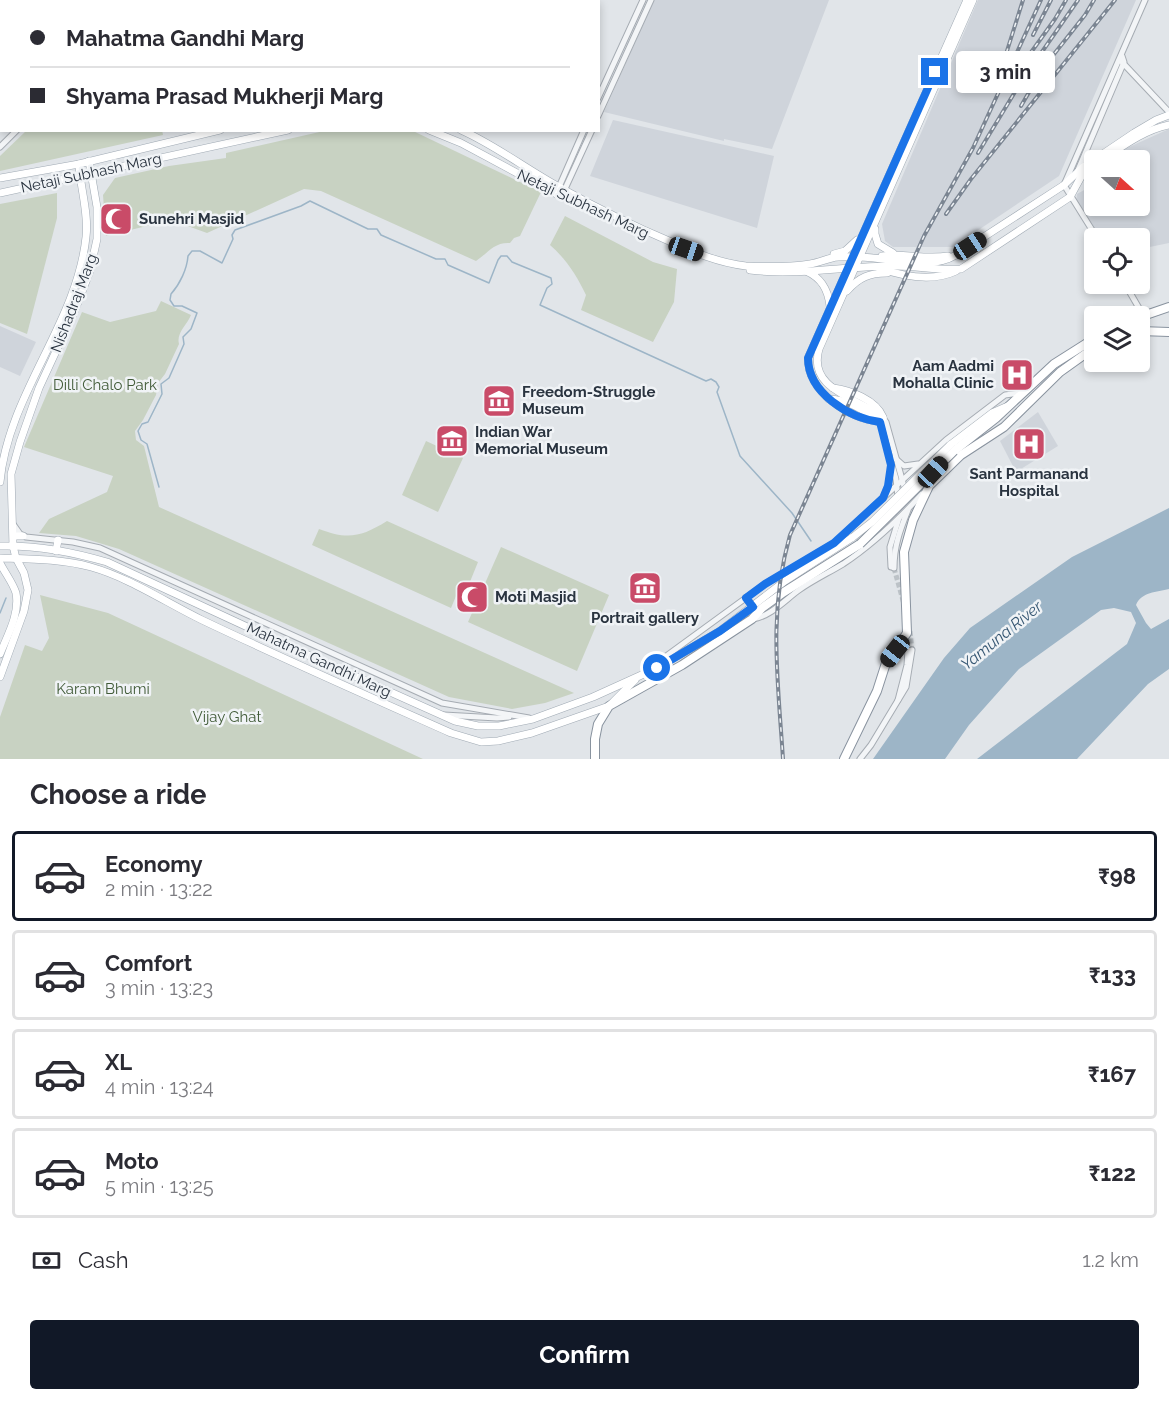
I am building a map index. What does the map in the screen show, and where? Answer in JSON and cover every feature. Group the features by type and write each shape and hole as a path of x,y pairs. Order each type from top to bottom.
{"highway":[{"path":"1150,313 1169,307"},
{"path":"1150,331 1169,332"},
{"name":"Mahatma Gandhi Marg","path":"1021,393 1054,364 1084,345"},
{"path":"844,759 877,691 886,663 907,633 904,552 913,520 929,486 961,455 1004,427 1060,372 1084,355"},
{"path":"595,759 598,724 609,706 682,664 752,619 762,608 860,544 945,459 1021,393"},
{"path":"800,588 809,577"},
{"path":"753,607 762,608"}],"main road":[{"path":"856,257 865,229 967,0"},
{"path":"851,268 843,296 816,361 817,371 833,388 842,388 873,403 879,408 881,420 868,420 829,399 810,376 808,358 830,306 876,220 974,0"},
{"path":"876,257 895,261 930,263 945,261 1064,185 1078,171 1134,133 1169,113"},
{"path":"1116,150 1155,128 1169,125"},
{"name":"Netaji Subhash Marg","path":"0,178 79,164 212,132"},
{"name":"Netaji Subhash Marg","path":"0,193 279,132"},
{"name":"Netaji Subhash Marg","path":"434,132 462,143 558,195 680,249 722,264 756,270 893,266 961,269"},
{"name":"Netaji Subhash Marg","path":"465,132 562,189 663,239 721,261 747,266 810,264 834,257 876,257"},
{"name":"Nishadraj Marg","path":"0,677 27,600 27,580 13,546 11,474 39,388 90,271 97,239 97,207 89,161"},
{"name":"Nishadraj Marg","path":"0,482 9,439 29,387 67,308 80,269 86,235 79,164"},
{"path":"843,296 862,277 873,273 930,277 947,275 961,269 1072,200 1075,188 1084,174"},
{"path":"876,220 875,234 878,244 895,254"},
{"path":"999,227 1007,239"},
{"path":"810,264 845,251 854,244 865,229"},
{"path":"984,237 992,249"},
{"path":"876,257 895,254 932,257 956,255"},
{"path":"876,267 893,273"},
{"path":"802,270 822,281 828,293 830,306"},
{"name":"Mahatma Gandhi Marg","path":"0,546 56,551 107,562 455,721 478,726 498,726 533,719 593,697 657,668 720,631 785,581 853,537 872,522 950,445 994,415"},
{"path":"11,529 14,537 28,547"},
{"path":"14,537 23,536"},
{"path":"56,551 58,540"},
{"name":"Mahatma Gandhi Marg","path":"0,558 80,564 104,572 451,733 481,742 498,741 532,733 609,706"},
{"path":"0,563 15,593 15,611 0,654"},
{"path":"0,573 8,578"},
{"path":"746,598 753,607"},
{"path":"640,689 657,668"},
{"path":"609,706 639,676"}],"street":[{"path":"600,94 643,0"},
{"path":"600,112 651,0"},
{"path":"1075,188 1078,171 1145,0"},
{"path":"1121,59 1169,113"},
{"path":"1090,228 1064,185 1121,59"},
{"path":"0,147 15,132"},
{"path":"562,189 583,132"},
{"path":"558,195 591,132"},
{"name":"Mahatma Gandhi Marg","path":"639,676 765,584 834,543 946,440 1005,395 1021,393"},
{"path":"881,420 897,486 901,514 890,547 892,568 897,536 909,508"},
{"path":"881,420 886,422 913,520"},
{"path":"752,619 769,612 800,588 862,550 885,531 929,486 922,477 918,464 904,466 895,458"},
{"path":"883,498 888,486 891,465"},
{"path":"11,520 23,536 100,548 442,703 533,719"},
{"path":"860,759 906,687 910,650"},
{"path":"442,715 497,718 514,716"}],"shaded area":[{"path":"654,0 829,0 772,149 724,139 724,141 604,112"},
{"path":"978,0 1136,0 1059,176 953,247 893,247 885,241 882,224"},
{"path":"613,120 774,156 757,228 590,176"},
{"path":"1169,129 1169,243 1150,247 1150,228 1094,228 1086,216 1150,216 1150,150 1122,150"},
{"path":"1084,190 1084,213 1076,201 1077,194"},
{"path":"0,326 36,342 20,376 0,367"},
{"name":"Sant Parmanand Hospital","path":"1038,412 1058,446 1016,472 1000,441"}],"green space":[{"path":"25,132 162,132 163,135 0,171 0,156"},
{"path":"320,132 415,132 541,192 520,236 514,238 510,243 495,246 476,261 321,191 304,189 207,233 171,220 106,236 103,195 115,178 169,166 226,158 226,153"},
{"path":"57,193 57,218 27,334 0,323 0,204"},
{"path":"565,216 653,262 677,269 674,302 653,342 581,310 586,295 571,268 550,245"},
{"name":"Dilli Chalo Park","path":"161,301 191,315 180,333 179,344 165,374 158,383 156,395 135,431 136,440 144,446 159,507 574,693 545,703 512,709 449,697 119,549 76,536 39,533 49,519 107,492 113,476 24,447 82,312 110,322 156,311"},
{"path":"426,441 463,458 438,512 402,495"},
{"path":"387,521 478,562 463,599 456,596 451,608 312,545 319,529 346,536 369,531"},
{"path":"501,547 609,595 577,671 468,622"},
{"name":"Karam Bhumi","path":"40,595 108,613 423,759 0,759 0,717 25,645 42,651 49,638"}],"water":[{"name":"Yamuna River","path":"1169,508 1169,589 1145,595 1136,605 1151,629 1169,619 1169,669 1148,684 1077,759 977,759 1127,644 1136,623 1131,612 1114,608 1101,610 1019,669 969,725 945,759 873,759 944,658 970,628 1072,557"}],"waterway":[{"path":"159,487 147,444 141,440 138,431 142,424 148,422 162,394 161,384 169,378 184,344 183,337 191,329 197,313 182,306 174,306 170,300 182,276 188,256 192,251 200,251 222,263 235,230 310,201 368,229 377,229 381,235 436,259 445,259 448,265 489,283 498,260 501,256 507,256 512,262 551,278 552,284 547,288 540,305 706,381 711,379 716,382 719,387 717,392 740,456 792,513 811,541"},
{"path":"0,613 6,598"}],"tunnel":[{"path":"894,568 904,604"},
{"path":"910,631 912,650"},
{"path":"906,633 908,650"}],"railway":[{"path":"1001,70 1023,0"},
{"path":"783,759 776,647 779,592 790,535 924,236 973,148 1041,0"},
{"path":"1033,35 1051,0"},
{"path":"1014,76 1066,0"},
{"path":"978,153 1021,82 1078,0"},
{"path":"1021,106 1043,68 1094,0"},
{"path":"946,214 971,179 1115,0"}],"place":[{"name":"Sunehri Masjid","path":"116,219"},
{"name":"Aam Aadmi Mohalla Clinic","path":"1017,375"},
{"name":"Freedom-Struggle Museum","path":"499,401"},
{"name":"Indian War Memorial Museum","path":"452,441"},
{"name":"Sant Parmanand Hospital","path":"1029,444"},
{"name":"Portrait gallery","path":"645,588"},
{"name":"Moti Masjid","path":"472,597"}],"route":[{"path":"657,668 722,630 753,607 746,598 765,584 834,543 883,498 891,474 891,465 880,422 868,420 829,399 810,376 808,358 935,72"}],"park label":[{"name":"Vijay Ghat","path":"227,717"}]}
